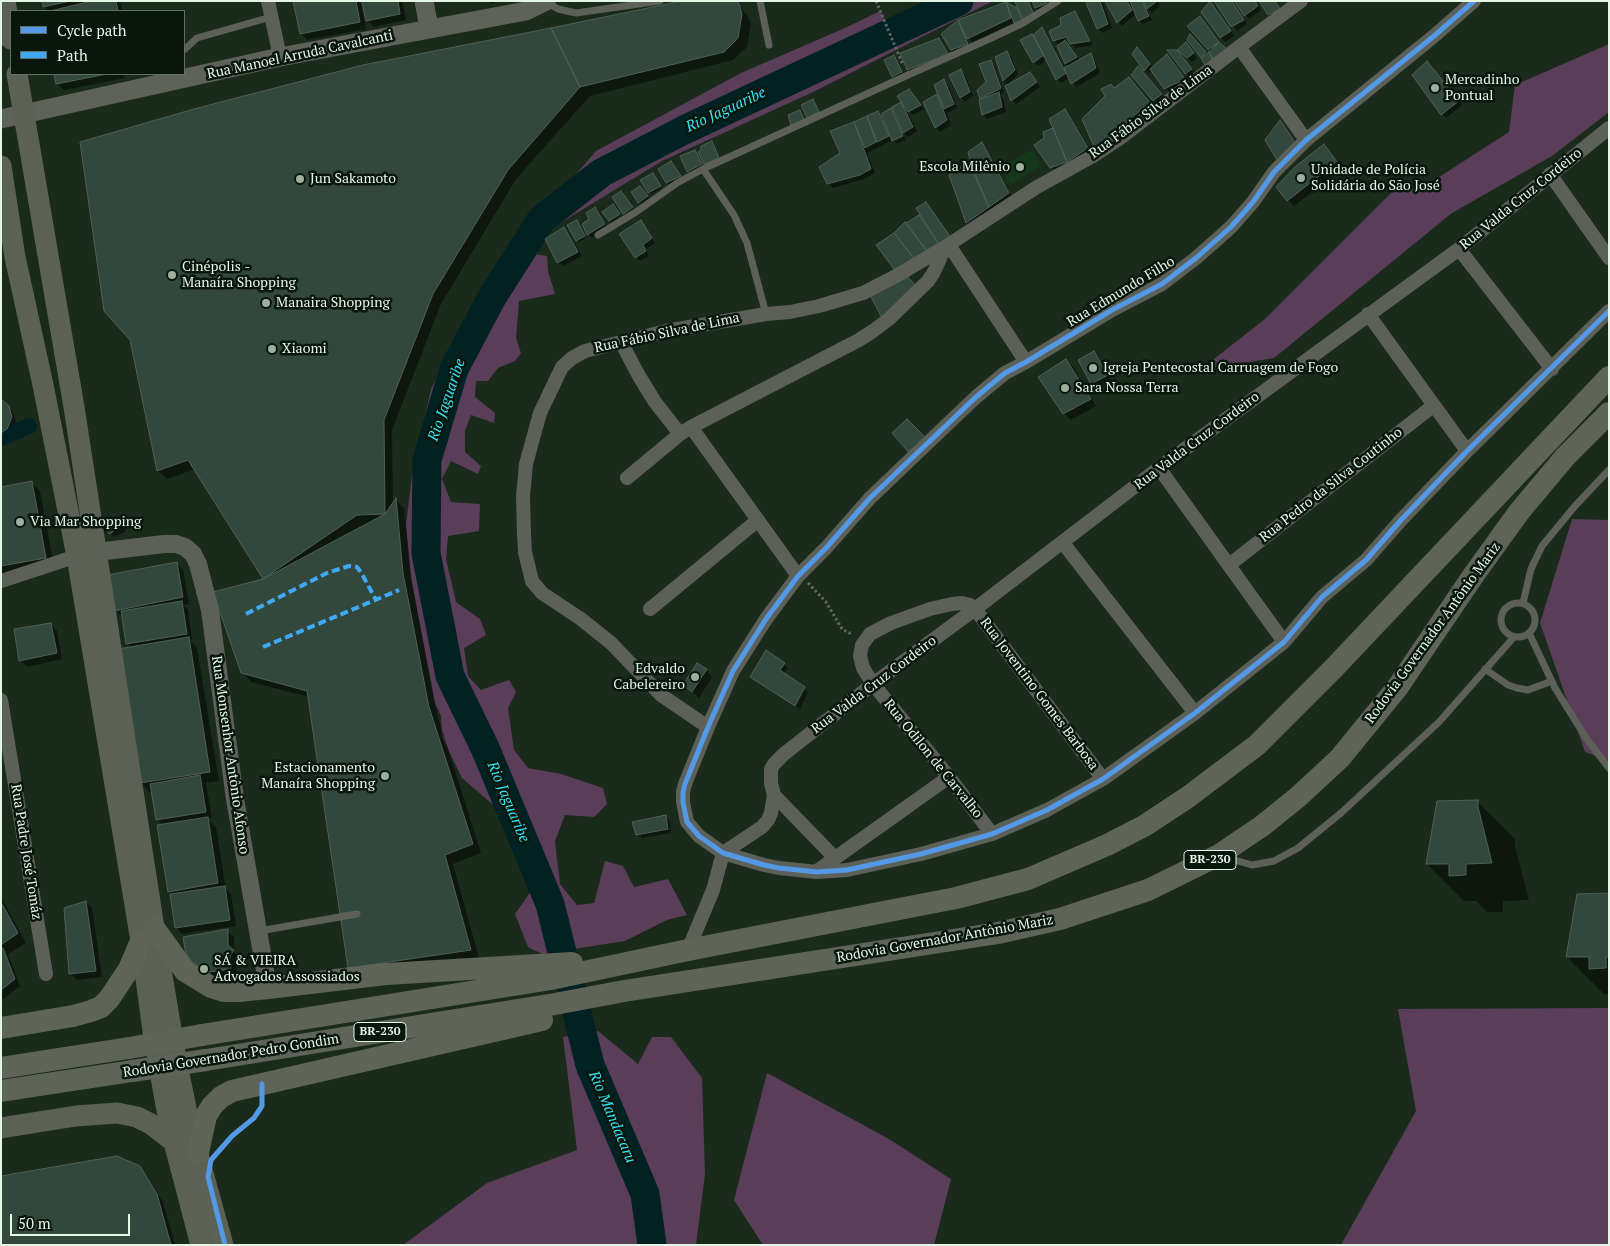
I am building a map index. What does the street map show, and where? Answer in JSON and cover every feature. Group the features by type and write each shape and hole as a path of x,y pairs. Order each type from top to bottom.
{"highway":[{"path":"1,1028 73,1016 90,1012 101,1006 109,999 129,969 148,935 185,971 210,987 224,991 268,988 386,974 556,973 653,957 956,898 1028,879 1107,845 1144,826 1188,797 1257,745 1333,670 1609,377"},
{"name":"Rodovia Governador Antônio Mariz","path":"578,1000 624,996 668,985 998,933 1060,919 1148,890 1219,855 1262,826 1298,797 1340,758 1397,688 1519,512 1565,457 1609,413"},
{"path":"1519,512 1539,499 1595,442 1609,432"},
{"name":"Rodovia Governador Pedro Gondim","path":"1,1068 129,1048 556,973"},
{"path":"198,1152 206,1116 221,1096 232,1091 556,1010 624,996"},
{"name":"Rodovia Governador Pedro Gondim","path":"1,1092 206,1060 556,1010 578,1000"}],"main road":[{"path":"5,1 10,33"},
{"path":"424,1 430,28"},
{"name":"Rua Manoel Arruda Cavalcanti","path":"1,120 184,76 526,11 546,1"},
{"path":"17,75 62,332 87,554 167,1060 174,1142 201,1245"},
{"path":"1,166 16,257 43,385 87,554"},
{"path":"167,1060 198,1152 223,1245"},
{"path":"1,1128 76,1116 117,1113 136,1117 151,1124 174,1142"}],"street":[{"path":"268,1 280,57"},
{"name":"Rua Fábio Silva de Lima","path":"708,726 661,695 610,644 581,619 542,593 532,580 528,568 524,534 523,496 525,472 531,440 540,413 556,376 562,367 585,350 666,331 766,314 790,312 863,294 947,246 1037,188 1119,139 1301,1"},
{"name":"Rua Edmundo Filho","path":"1474,1 1306,140 1274,172 1253,202 1230,227 1196,258 1162,284 1112,310 1006,373 976,397 870,498 826,548 798,576 766,619 734,671 708,726 683,792 683,802 688,822 706,842 723,853 771,867 817,872 847,870 921,854 992,834 1047,810 1103,779 1195,714 1284,642 1322,597 1366,560 1401,520 1467,451 1609,311"},
{"path":"1239,47 1306,140"},
{"name":"Rua Valda Cruz Cordeiro","path":"774,795 771,783 771,770 784,754 873,684 1063,543 1159,468 1459,249 1609,128"},
{"path":"1550,174 1609,258"},
{"path":"627,478 685,430 859,340 889,320 928,281 947,246 1026,362"},
{"path":"1459,249 1552,368"},
{"path":"1368,314 1467,451"},
{"path":"622,342 647,389 685,430 758,520 798,576"},
{"name":"Rua Pedro da Silva Coutinho","path":"1229,565 1433,406"},
{"path":"1159,468 1284,642"},
{"path":"650,609 758,520"},
{"path":"1063,543 1195,714"},
{"name":"Rua Monsenhor Antônio Afonso","path":"87,554 176,544 193,554 198,564 210,610 235,799 268,988"},
{"path":"1,581 87,554"},
{"path":"870,634 908,616 939,606 962,603 970,605 975,609"},
{"name":"Rua Joventino Gomes Barbosa","path":"975,609 1103,779"},
{"name":"Rua Odilon de Carvalho","path":"870,634 862,645 860,656 863,668 873,684 949,777 992,834"},
{"name":"Rua Padre José Tomáz","path":"1,700 46,974"},
{"path":"817,872 949,777"},
{"path":"688,950 713,890 723,853 765,824 771,813 774,795"},
{"path":"774,795 835,858"}],"lane":[{"path":"546,1 558,9 576,13 660,1"},
{"path":"760,1 769,45"},
{"path":"598,236 703,170 994,37 1023,23 1058,1"},
{"path":"185,49 196,38 272,17"},
{"path":"703,170 734,215 747,244 766,314"},
{"path":"1523,603 1531,569 1542,546 1575,506 1609,470"},
{"path":"1523,603 1529,606 1534,613 1535,621 1533,629 1529,633 1524,636 1514,637 1506,632 1501,623 1502,613 1509,606 1523,603"},
{"path":"1529,633 1552,681 1586,738 1609,768"},
{"path":"1219,855 1252,865 1274,860 1298,848 1342,812 1439,722 1514,637"},
{"path":"1485,670 1508,685 1528,690 1552,681"},
{"path":"258,931 357,914"}],"path":[{"path":"876,1 904,67"},
{"path":"798,576 818,592 832,610 842,629 848,633 870,634"}],"shaded area":[{"path":"930,1 993,1 811,93 662,161 549,230 530,253 547,256 548,271 555,294 519,301 516,338 521,353 515,361 498,368 488,381 476,381 475,397 495,413 494,423 471,415 465,431 465,452 481,466 478,474 451,461 442,479 451,502 480,504 479,531 448,536 446,559 456,602 480,619 486,635 464,648 468,676 481,690 509,680 516,692 508,708 514,750 528,768 561,774 603,788 607,804 594,817 565,815 555,841 560,884 577,905 594,903 605,861 623,866 634,887 668,879 687,915 667,920 625,941 542,954 528,947 515,914 536,884 505,815 462,778 442,737 441,716 434,701 410,572 406,525 412,475 431,389 489,276 596,151 741,73 880,11 886,21"},
{"path":"1609,44 1609,112 1552,156 1452,213 1274,358 1200,370 1265,319 1395,189 1422,188 1509,132 1515,85"},
{"name":"Escola Milênio","path":"1033,149 1041,166 1010,185 1000,168"},
{"path":"1572,519 1609,520 1609,760 1585,752 1540,623"},
{"path":"1609,1008 1609,1245 1341,1245 1416,1111 1398,1009"},
{"path":"598,1031 638,1064 652,1037 671,1037 702,1078 705,1174 696,1245 403,1245 487,1183 577,1150 563,1037"},
{"path":"767,1073 889,1139 951,1179 934,1245 763,1245 734,1200"}],"building":[{"path":"42,1 70,1 43,7"},
{"path":"92,1 116,1 118,10 54,10"},
{"path":"293,1 356,1 360,22 300,34"},
{"path":"362,1 398,1 400,14 366,21"},
{"path":"682,1 736,1 742,14 738,38 724,52 580,87 551,28"},
{"path":"1028,1 1034,14 1023,19 1015,2"},
{"path":"1032,1 1046,1 1047,3 1035,8"},
{"path":"1100,1 1108,24 1097,29 1086,3"},
{"path":"1105,1 1127,1 1132,10 1117,23"},
{"path":"1130,1 1142,1 1149,16 1138,21"},
{"path":"1143,1 1157,1 1147,9"},
{"path":"1210,1 1231,31 1220,38 1201,12"},
{"path":"1214,1 1232,1 1244,20 1231,27"},
{"path":"1236,1 1255,1 1258,6 1244,16"},
{"path":"1259,1 1275,1 1280,9 1268,15"},
{"path":"1006,2 1017,8 1022,20 1014,23"},
{"path":"1006,2 1011,18 967,39 958,20"},
{"path":"1075,11 1090,41 1070,44 1066,37 1053,41 1049,31 1061,25 1060,18"},
{"path":"1200,16 1219,42 1208,50 1187,26"},
{"path":"958,20 968,44 951,50 941,34"},
{"path":"1042,27 1066,73 1056,80 1033,35"},
{"name":"Manaira Shopping","path":"551,28 580,87 508,170 433,294 384,420 385,514 263,579 188,460 157,471 130,340 104,311 80,142 194,109 363,65"},
{"path":"1032,34 1044,55 1033,63 1020,40"},
{"path":"1190,34 1206,52 1201,58 1187,40"},
{"path":"939,38 948,54 907,70 900,53"},
{"path":"1065,40 1077,57 1065,64 1057,46"},
{"path":"1186,42 1194,53 1187,58 1177,50"},
{"path":"1219,42 1228,50 1214,60 1209,52"},
{"path":"1137,47 1150,64 1144,71 1132,54"},
{"path":"1167,50 1177,50 1192,69 1185,74"},
{"path":"1007,51 1015,70 1003,81 995,57"},
{"path":"1209,52 1214,62 1206,67 1201,58"},
{"path":"1091,53 1096,68 1071,84 1064,68"},
{"path":"1167,54 1185,79 1164,89 1150,69"},
{"path":"894,55 902,72 892,77 884,60"},
{"path":"991,60 1001,88 980,99 977,90 986,82 979,64"},
{"name":"Mercadinho Pontual","path":"1427,61 1459,101 1441,115 1412,75"},
{"path":"1138,66 1162,94 1153,101 1131,75"},
{"path":"961,69 970,92 960,98 949,75"},
{"path":"1030,72 1037,82 1011,101 1005,86"},
{"path":"54,75 102,75 56,84"},
{"path":"1129,77 1150,103 1126,122 1129,127 1096,151 1082,119 1105,96 1101,89 1111,84 1114,88"},
{"path":"944,79 954,104 944,109 934,85"},
{"path":"909,89 921,105 908,112 897,96"},
{"path":"999,92 1002,107 982,115 979,100"},
{"path":"937,94 947,120 935,128 923,102"},
{"path":"813,99 819,112 807,118 801,105"},
{"path":"901,102 913,127 903,133 892,107"},
{"path":"891,108 903,136 892,141 881,114"},
{"path":"1065,109 1088,148 1067,162 1049,119"},
{"path":"800,110 804,120 791,125 788,115"},
{"path":"878,111 889,136 877,142 867,116"},
{"path":"867,116 876,142 865,148 854,122"},
{"path":"1280,120 1296,144 1278,162 1265,140"},
{"path":"854,122 871,169 860,175 827,184 819,167 840,153 830,131"},
{"path":"1053,128 1067,162 1050,168 1034,145 1044,138 1043,132"},
{"path":"712,141 719,158 704,164 698,152 701,150 701,146"},
{"path":"982,142 1009,193 989,207 974,174 968,152"},
{"name":"Unidade de Polícia Solidária do São José","path":"1324,144 1337,162 1287,201 1276,187 1296,166"},
{"path":"695,150 702,164 687,172 680,156"},
{"path":"671,161 681,176 666,183 658,169"},
{"path":"970,162 989,207 966,223 949,175"},
{"path":"653,173 661,186 648,193 640,180"},
{"path":"640,186 648,196 638,203 631,192"},
{"path":"621,191 633,207 623,214 612,197"},
{"path":"926,202 952,239 940,246 916,208"},
{"path":"613,204 620,214 609,221 602,212"},
{"path":"595,207 605,224 587,235 582,224 589,219 586,213"},
{"path":"919,215 940,246 930,255 906,223"},
{"path":"577,220 585,236 576,241 567,225"},
{"path":"641,220 652,238 643,245 646,251 635,258 619,234"},
{"path":"905,222 930,255 916,261 894,233"},
{"path":"564,227 578,252 557,263 545,239"},
{"path":"894,233 916,261 897,273 876,245"},
{"path":"907,276 917,287 883,320 870,295"},
{"name":"Igreja Pentecostal Carruagem de Fogo","path":"1094,351 1108,375 1091,384 1078,360"},
{"name":"Sara Nossa Terra","path":"1066,359 1091,399 1063,414 1038,377"},
{"path":"1,399 9,406 12,417 7,429 1,433"},
{"path":"907,419 927,439 911,455 892,433"},
{"name":"Via Mar Shopping","path":"32,481 46,558 1,566 1,487"},
{"name":"Estacionamento Manaíra Shopping","path":"396,498 403,573 429,707 473,844 445,855 471,950 348,968 307,691 241,673 213,592 263,579 357,515 385,514"},
{"path":"119,519 123,526 109,534 105,526"},
{"path":"177,562 183,597 114,611 107,575"},
{"path":"182,601 187,634 126,644 121,611"},
{"path":"51,623 57,653 19,661 14,629"},
{"path":"189,637 210,772 140,783 118,649"},
{"path":"766,650 785,663 780,670 805,687 795,706 750,677"},
{"name":"Edvaldo Cabelereiro","path":"697,663 707,669 692,692 683,685"},
{"path":"200,775 206,812 156,820 150,784"},
{"path":"1478,800 1478,807 1492,863 1466,864 1466,875 1449,876 1449,864 1426,864 1437,801"},
{"path":"666,815 668,829 636,835 632,822"},
{"path":"208,817 218,883 168,892 157,825"},
{"path":"225,886 230,920 175,928 170,894"},
{"path":"1609,893 1609,957 1606,957 1606,968 1589,969 1589,957 1566,957 1577,894"},
{"path":"86,901 96,971 69,974 64,908"},
{"path":"1,902 18,933 1,945"},
{"path":"228,929 228,945 234,950 230,956 231,969 203,973 196,964 187,960 183,937"},
{"path":"1,948 3,948 15,979 1,990"},
{"path":"117,1156 140,1166 157,1194 171,1245 1,1245 1,1176"}],"waterway":[{"name":"Rio Jaguaribe","path":"652,1245 645,1194 590,1065 550,904 485,748 450,676 426,553 427,460 454,369 491,299 541,220 601,173 684,130 959,1"},
{"name":"Rio Jaguaribe","path":"1,438 29,426"}],"marked path":[{"path":"246,614 327,573 349,566 357,567 376,600"},
{"path":"263,647 399,590"}],"cycle path":[{"path":"1474,1 1306,140 1274,172 1253,202 1231,227 1196,258 1162,284 1112,310 1005,373 976,397 870,498 826,548 798,576 766,619 733,671 685,784 683,802 687,822 699,836 723,853 779,868 817,872 847,870 921,854 992,834 1047,810 1103,779 1195,713 1284,642 1322,597 1366,560 1401,520 1467,451 1609,311"},
{"path":"225,1245 208,1177 211,1160 232,1136 254,1118 262,1106 262,1084"}],"place":[{"name":"Mercadinho Pontual","path":"1435,88"},
{"name":"Escola Milênio","path":"1020,167"},
{"name":"Unidade de Polícia Solidária do São José","path":"1301,178"},
{"name":"Jun Sakamoto","path":"300,179"},
{"name":"Cinépolis - Manaíra Shopping","path":"172,275"},
{"name":"Manaira Shopping","path":"266,303"},
{"name":"Xiaomi","path":"272,349"},
{"name":"Igreja Pentecostal Carruagem de Fogo","path":"1093,368"},
{"name":"Sara Nossa Terra","path":"1065,388"},
{"name":"Via Mar Shopping","path":"20,522"},
{"name":"Edvaldo Cabelereiro","path":"695,677"},
{"name":"Estacionamento Manaíra Shopping","path":"385,776"},
{"name":"SÁ & VIEIRA Advogados Assossiados","path":"204,969"}],"water label":[{"name":"Rio Mandacaru","path":"612,1117"}]}
